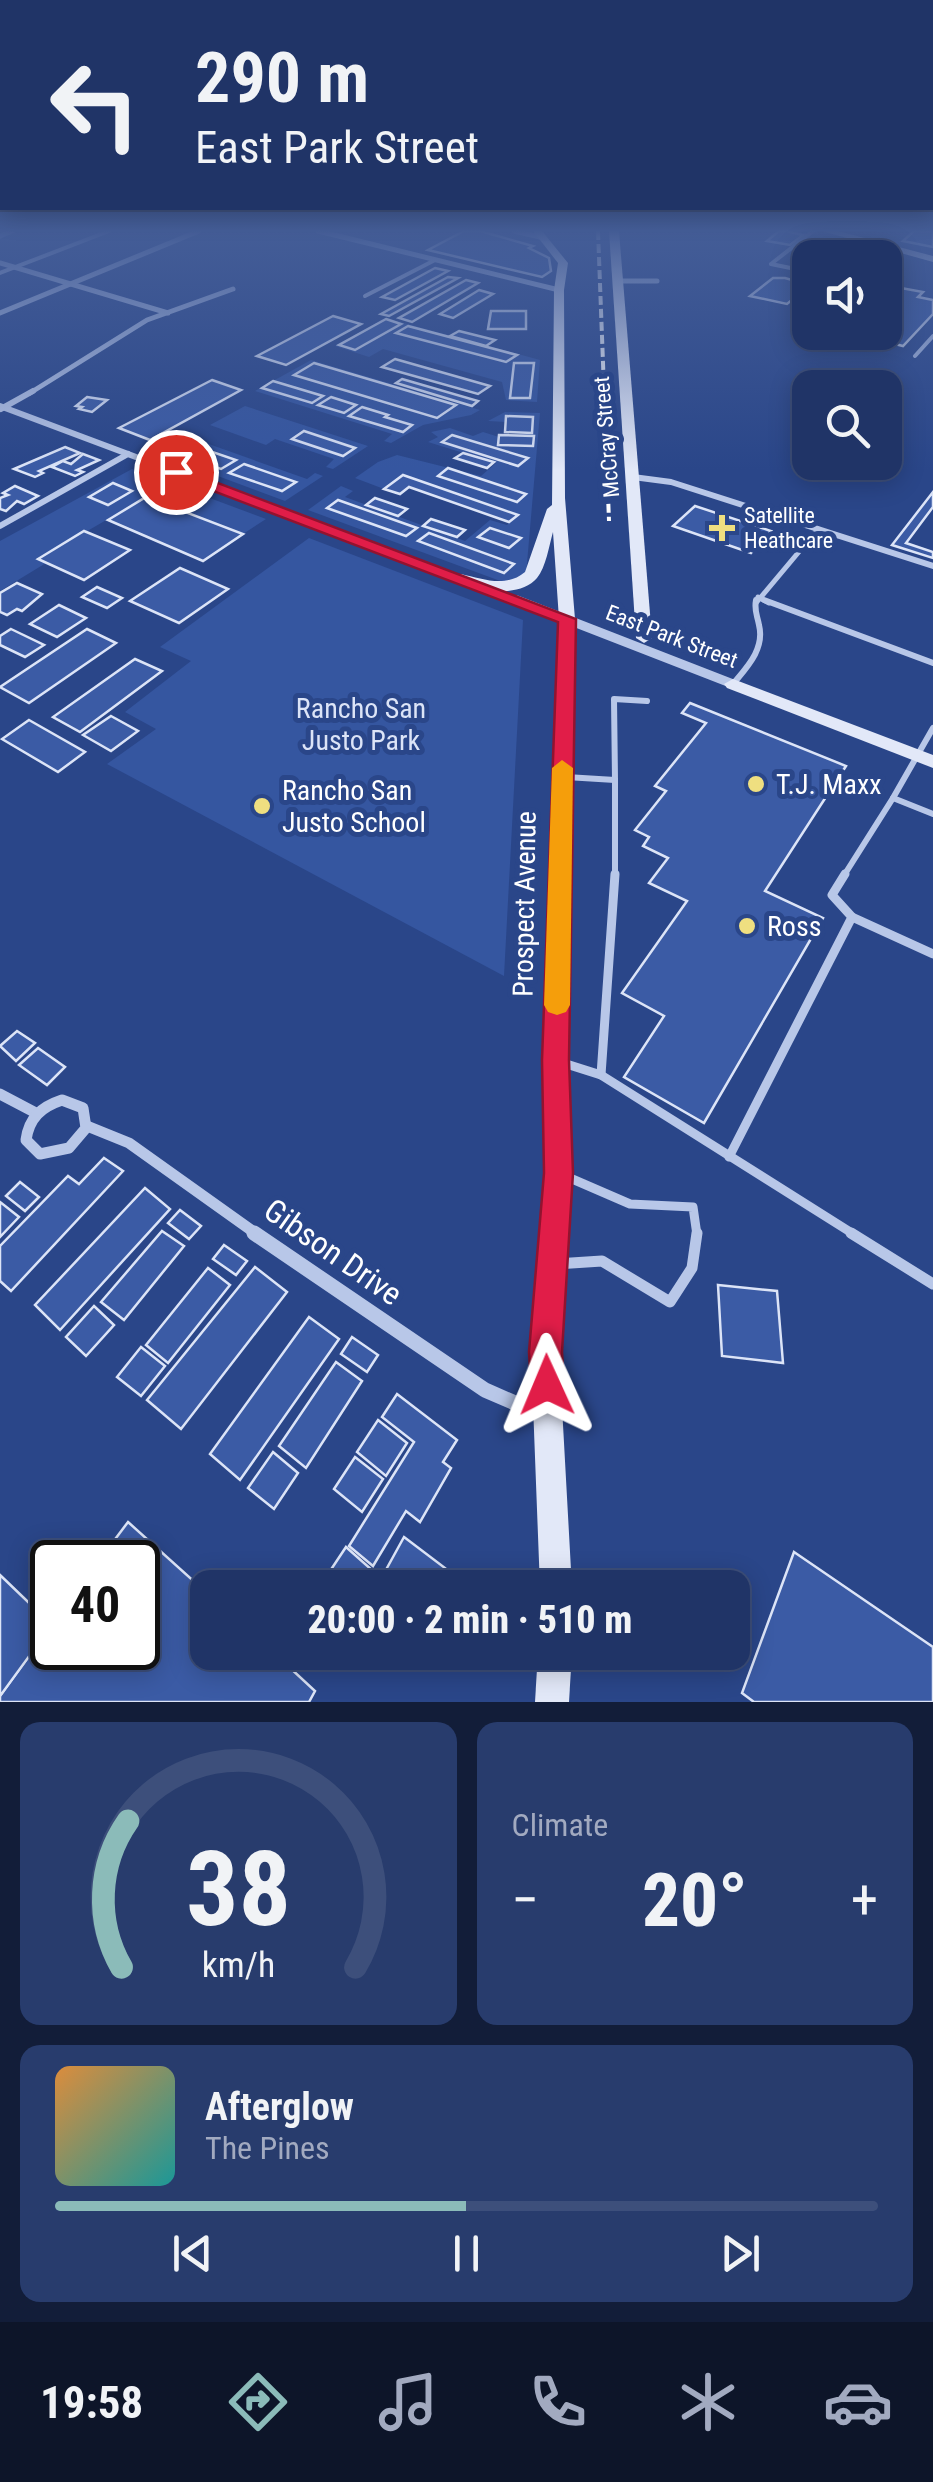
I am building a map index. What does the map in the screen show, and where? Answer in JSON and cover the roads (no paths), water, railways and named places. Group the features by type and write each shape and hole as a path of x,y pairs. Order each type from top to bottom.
{"street":[{"path":"160,310 169,313"},
{"path":"1,408 47,384 99,347 176,310"},
{"name":"Prospect Avenue","path":"555,1570 546,1352 559,1173 555,1060 567,619 558,498 559,310"},
{"name":"McCray Street","path":"619,310 644,638"},
{"name":"East Park Street","path":"1,408 567,619 926,759"},
{"path":"0,526 128,454"},
{"path":"633,476 670,482 933,566"},
{"path":"461,579 504,587 525,581 532,574 558,498"},
{"path":"0,1094 36,1112"},
{"path":"74,1102 83,1108 87,1126 80,1140 68,1150 40,1154 26,1140 26,1128 36,1112 49,1104 74,1102"},
{"name":"Gibson Drive","path":"87,1126 129,1142 294,1261 486,1390 549,1418"},
{"path":"552,1702 554,1670"}],"lane":[{"path":"915,356 933,336"},
{"path":"734,684 760,652 760,623 754,610 758,596 818,529"},
{"path":"758,596 778,608 933,663"},
{"path":"601,1075 617,842 614,699 647,701"},
{"path":"933,728 926,759 893,798 832,896 852,917 933,954"},
{"path":"562,777 615,780"},
{"path":"893,798 933,814"},
{"path":"730,1157 852,917"},
{"path":"555,1060 601,1075 933,1284"},
{"path":"553,1264 602,1262 670,1302 694,1273 698,1229 693,1207 630,1204 559,1173"}],"railway":[{"path":"601,310 609,521"}],"place":[{"name":"Satellite Heathcare","path":"722,528"},
{"name":"T.J. Maxx","path":"756,784"},
{"name":"Rancho San Justo School","path":"262,806"},
{"name":"Ross","path":"747,926"}],"park label":[{"name":"Rancho San Justo Park","path":"361,724"}]}
